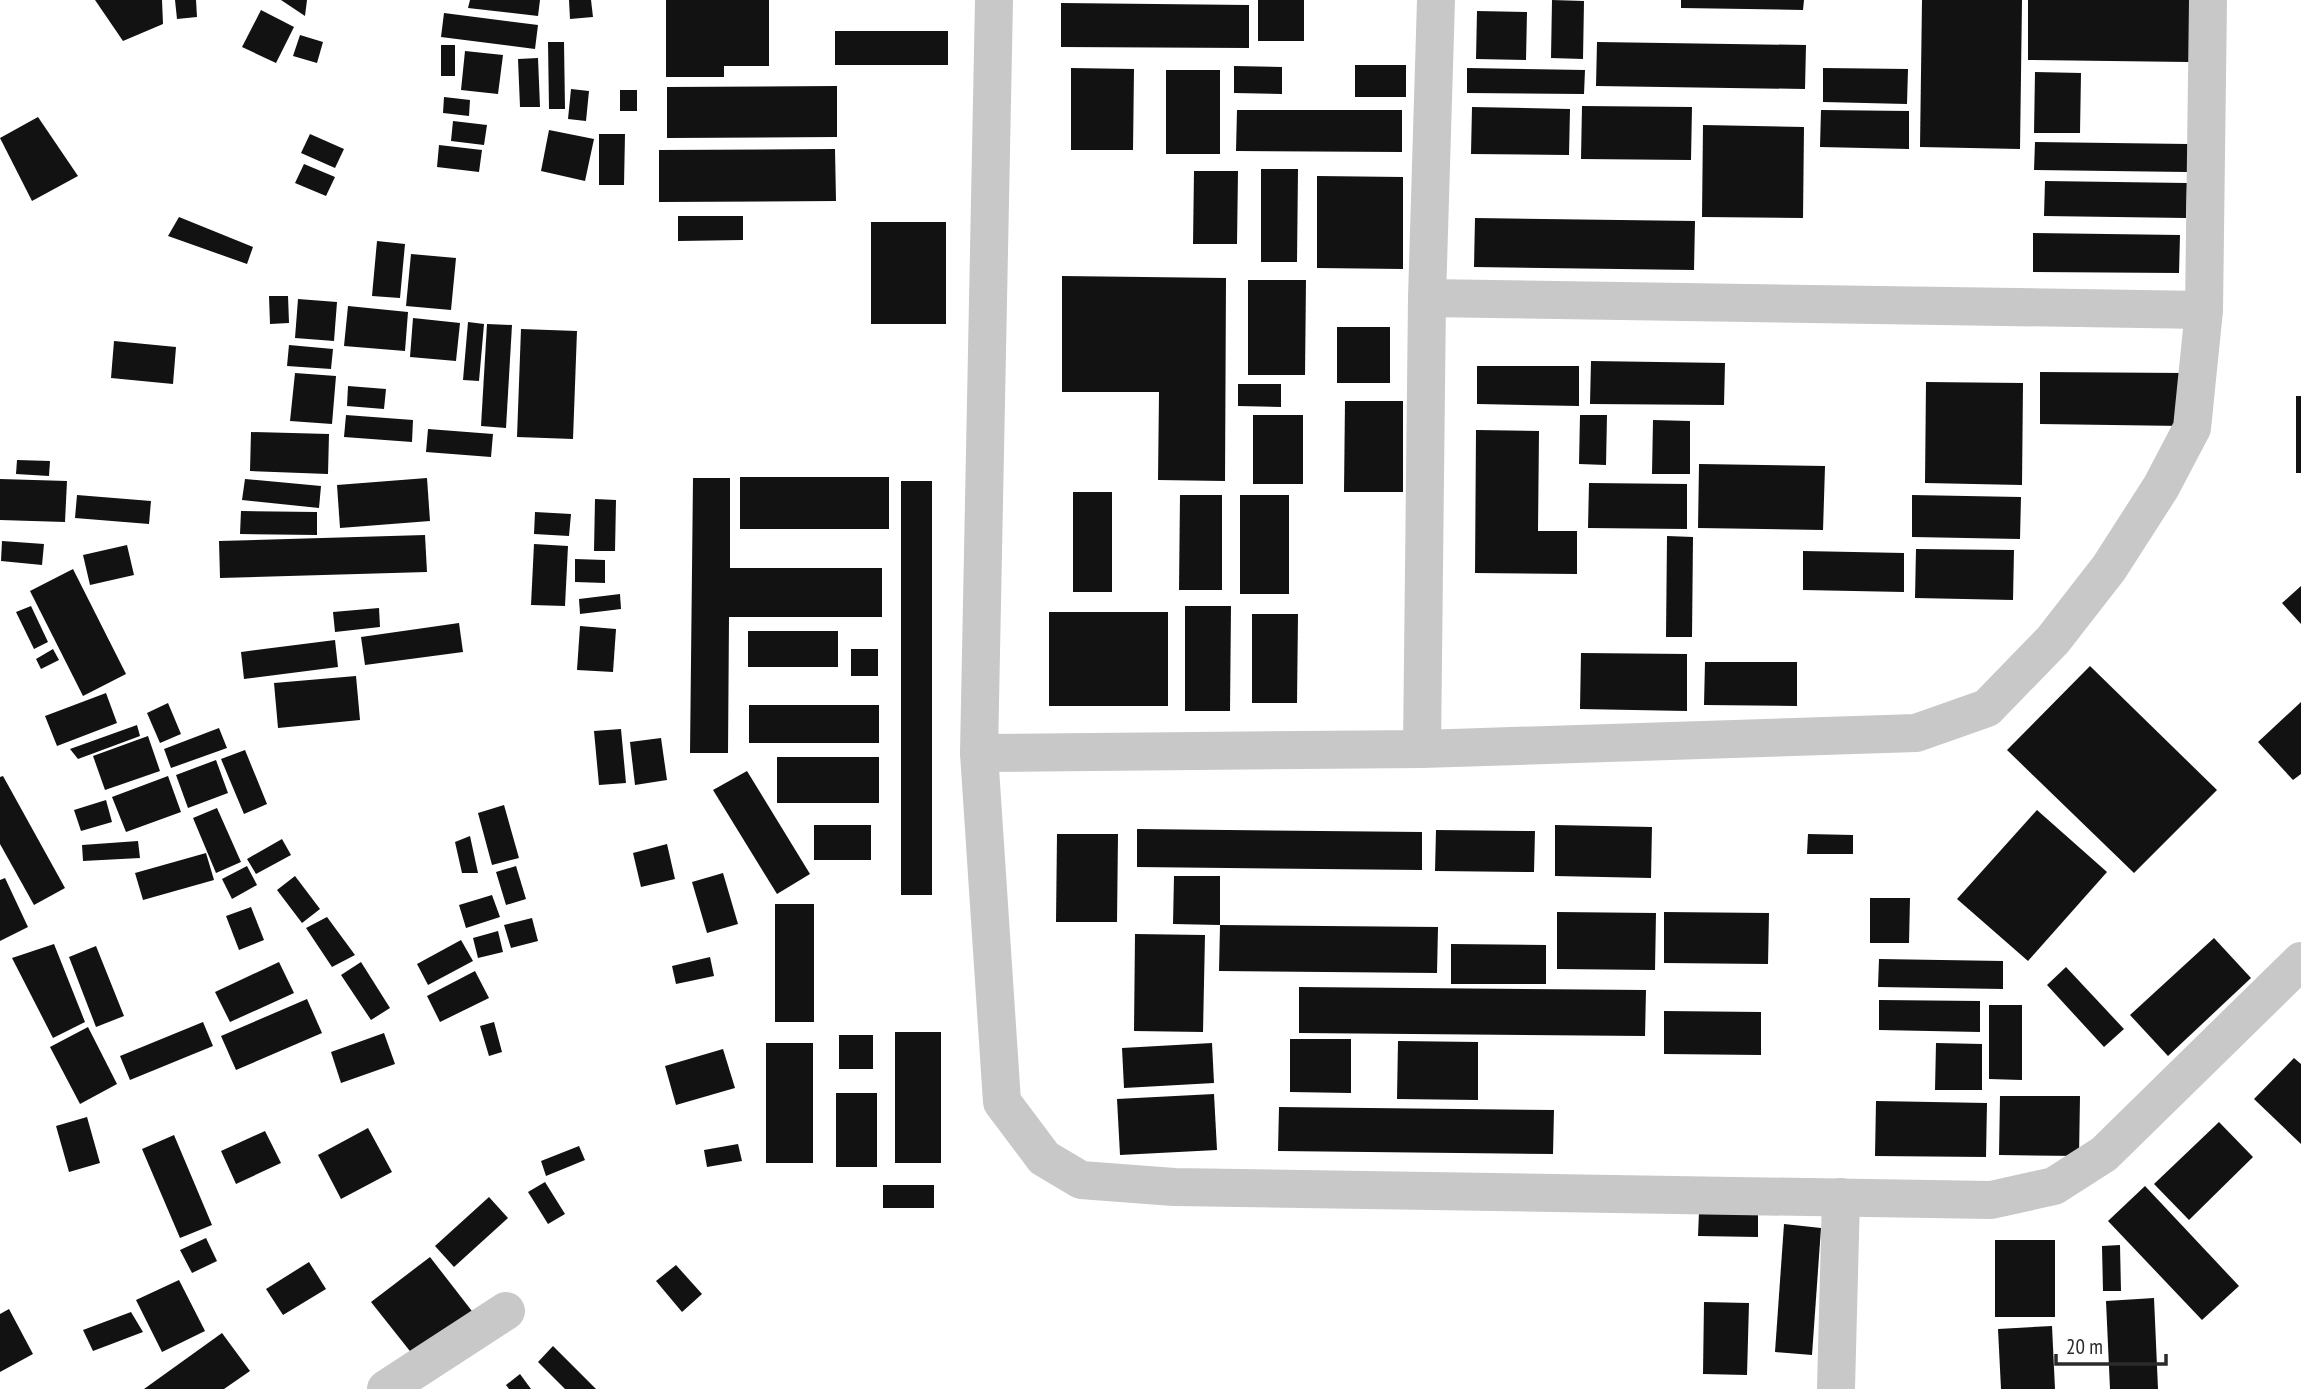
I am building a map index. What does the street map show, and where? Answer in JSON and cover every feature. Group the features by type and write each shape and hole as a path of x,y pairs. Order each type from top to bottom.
{"street":[{"path":"994,0 979,753 1002,1102 1044,1158 1081,1180 1174,1187 1991,1200 2054,1186 2104,1153 2301,961"},
{"path":"1422,749 1427,298 1436,0"},
{"path":"979,753 1422,749 1916,733 1987,708 2053,640 2109,568 2161,488 2192,428 2204,310 2208,0"},
{"path":"1427,298 2204,310"},
{"path":"1836,1389 1840,1197"},
{"path":"386,1389 506,1311"}],"building":[{"path":"95,0 162,0 163,24 123,41"},
{"path":"175,0 196,0 197,17 177,19"},
{"path":"281,0 307,0 305,16"},
{"path":"470,0 540,0 538,16 468,8"},
{"path":"569,0 591,0 593,17 570,19"},
{"path":"666,0 769,0 769,66 724,66 724,77 666,77"},
{"path":"1258,0 1304,0 1304,41 1258,41"},
{"path":"1552,0 1584,1 1583,59 1551,58"},
{"path":"1681,0 1804,0 1803,10 1681,8"},
{"path":"1922,0 2022,0 2020,149 1920,147"},
{"path":"2028,0 2190,0 2189,62 2028,60"},
{"path":"1061,3 1249,5 1249,48 1061,47"},
{"path":"261,10 294,27 276,63 242,47"},
{"path":"1477,11 1527,12 1526,60 1476,59"},
{"path":"444,13 538,25 535,49 441,37"},
{"path":"835,31 948,31 948,65 835,65"},
{"path":"300,35 323,42 317,63 293,56"},
{"path":"548,42 564,42 565,109 549,109"},
{"path":"1597,42 1806,45 1805,89 1596,86"},
{"path":"441,45 455,45 455,76 441,76"},
{"path":"465,51 503,55 498,94 461,90"},
{"path":"538,58 540,107 520,107 518,59"},
{"path":"1355,65 1406,65 1406,97 1355,97"},
{"path":"1234,66 1282,67 1282,94 1234,93"},
{"path":"1071,68 1134,69 1133,150 1071,150"},
{"path":"1467,68 1585,70 1584,94 1467,93"},
{"path":"1823,68 1908,69 1907,104 1823,102"},
{"path":"1166,70 1220,70 1220,154 1166,154"},
{"path":"2035,72 2081,73 2080,133 2034,133"},
{"path":"837,86 837,137 667,138 667,87"},
{"path":"571,89 589,91 586,121 568,119"},
{"path":"620,90 637,90 637,111 620,111"},
{"path":"444,97 470,100 469,116 443,113"},
{"path":"1582,106 1692,107 1691,160 1581,159"},
{"path":"1472,107 1570,109 1569,155 1471,154"},
{"path":"1237,110 1402,110 1402,152 1236,151"},
{"path":"1821,110 1909,111 1909,149 1820,147"},
{"path":"38,117 78,176 32,201 0,138"},
{"path":"453,121 487,125 484,145 451,141"},
{"path":"1703,125 1804,127 1803,218 1702,217"},
{"path":"549,130 594,139 585,181 541,171"},
{"path":"310,134 344,149 335,168 301,153"},
{"path":"599,134 625,134 624,185 599,185"},
{"path":"2035,142 2188,144 2187,172 2034,170"},
{"path":"439,145 482,150 479,172 437,167"},
{"path":"835,149 836,201 659,202 659,150"},
{"path":"304,164 335,177 326,196 295,183"},
{"path":"1261,169 1298,169 1297,262 1261,262"},
{"path":"1194,171 1238,171 1237,244 1193,244"},
{"path":"1317,176 1403,177 1403,269 1317,268"},
{"path":"2045,181 2187,183 2186,218 2044,216"},
{"path":"678,216 743,216 743,240 678,241"},
{"path":"179,217 253,247 247,264 168,236"},
{"path":"1475,218 1695,221 1694,270 1474,267"},
{"path":"871,222 946,222 946,324 871,324"},
{"path":"2033,233 2180,235 2179,273 2033,272"},
{"path":"377,241 405,244 400,298 372,296"},
{"path":"411,254 456,258 451,310 406,306"},
{"path":"1062,276 1226,278 1225,481 1158,480 1159,392 1062,392"},
{"path":"1248,280 1306,280 1305,375 1248,375"},
{"path":"269,296 288,296 289,323 270,324"},
{"path":"298,299 337,302 334,341 295,338"},
{"path":"348,306 408,312 405,351 344,346"},
{"path":"413,318 460,323 456,361 410,357"},
{"path":"468,322 484,324 479,381 463,380"},
{"path":"487,324 512,325 506,428 481,426"},
{"path":"1337,327 1390,327 1390,383 1337,383"},
{"path":"521,329 577,331 573,439 517,437"},
{"path":"114,341 176,347 173,384 111,378"},
{"path":"289,345 333,349 331,369 287,366"},
{"path":"1591,361 1725,363 1724,405 1590,404"},
{"path":"1477,366 1579,366 1579,406 1477,404"},
{"path":"2040,372 2184,373 2183,426 2040,424"},
{"path":"295,373 336,376 332,424 290,421"},
{"path":"1926,382 2023,383 2022,485 1925,483"},
{"path":"1238,384 1281,384 1281,407 1238,406"},
{"path":"348,386 386,389 384,409 347,406"},
{"path":"2296,396 2301,396 2301,473 2296,473"},
{"path":"1345,401 1403,401 1403,492 1344,492"},
{"path":"346,415 413,420 412,442 344,437"},
{"path":"1253,415 1303,415 1303,484 1253,484"},
{"path":"1580,415 1607,415 1606,465 1579,464"},
{"path":"1653,420 1690,421 1690,474 1652,474"},
{"path":"428,429 493,434 491,457 426,452"},
{"path":"1476,430 1539,431 1538,531 1577,531 1577,574 1475,573"},
{"path":"251,432 329,434 328,474 250,471"},
{"path":"17,460 50,461 49,476 16,474"},
{"path":"1699,464 1825,466 1823,530 1698,528"},
{"path":"740,477 889,477 889,529 740,529"},
{"path":"427,478 430,521 340,528 337,485"},
{"path":"693,478 730,478 730,568 882,568 882,617 729,617 728,753 690,753"},
{"path":"0,479 67,481 65,522 0,520"},
{"path":"245,479 321,486 319,508 242,500"},
{"path":"901,481 932,481 932,895 901,895"},
{"path":"1589,483 1687,484 1687,529 1588,528"},
{"path":"1073,492 1112,492 1112,592 1073,592"},
{"path":"77,495 151,501 149,524 75,518"},
{"path":"1180,495 1222,495 1222,590 1179,590"},
{"path":"1240,495 1289,495 1289,594 1240,594"},
{"path":"1912,495 2021,497 2020,539 1912,537"},
{"path":"595,499 616,500 615,551 594,551"},
{"path":"241,511 317,512 317,535 240,534"},
{"path":"535,512 571,514 569,536 534,534"},
{"path":"425,535 427,572 220,578 219,541"},
{"path":"1667,536 1693,537 1692,637 1666,637"},
{"path":"2,541 44,544 42,565 1,561"},
{"path":"534,544 568,546 565,606 531,605"},
{"path":"127,545 134,575 90,585 83,555"},
{"path":"1916,549 2014,550 2013,600 1915,598"},
{"path":"1803,551 1904,553 1904,592 1803,590"},
{"path":"575,559 605,560 605,583 575,582"},
{"path":"73,569 126,674 83,696 30,591"},
{"path":"2301,586 2301,624 2282,603"},
{"path":"620,594 621,609 580,614 579,599"},
{"path":"31,606 48,642 34,649 16,612"},
{"path":"1185,606 1231,606 1230,711 1185,711"},
{"path":"379,608 380,627 335,632 333,612"},
{"path":"1049,612 1168,612 1168,706 1049,706"},
{"path":"1252,614 1298,614 1297,703 1252,703"},
{"path":"459,623 463,652 365,665 361,637"},
{"path":"580,626 616,629 613,672 577,670"},
{"path":"748,631 838,631 838,667 748,667"},
{"path":"335,640 338,667 244,679 241,652"},
{"path":"53,649 59,660 41,669 36,659"},
{"path":"851,649 878,649 878,676 851,676"},
{"path":"1581,653 1687,654 1687,711 1580,709"},
{"path":"1705,662 1797,662 1797,706 1704,705"},
{"path":"2090,666 2217,790 2134,873 2007,750"},
{"path":"356,676 360,720 278,728 274,683"},
{"path":"106,693 117,723 57,746 45,716"},
{"path":"2301,702 2301,774 2293,780 2258,742"},
{"path":"168,703 181,734 160,743 147,713"},
{"path":"749,705 879,705 879,743 749,743"},
{"path":"137,725 140,736 78,759 70,749"},
{"path":"219,728 227,748 171,768 164,749"},
{"path":"621,729 626,783 599,785 594,731"},
{"path":"148,736 160,771 105,790 93,756"},
{"path":"661,738 667,780 635,785 630,742"},
{"path":"245,750 267,804 244,814 221,759"},
{"path":"777,757 879,757 879,803 777,803"},
{"path":"216,760 228,793 188,808 176,775"},
{"path":"747,771 810,874 777,894 713,790"},
{"path":"3,776 65,888 34,905 0,844 0,777"},
{"path":"168,776 181,812 126,832 112,797"},
{"path":"106,800 112,822 81,831 74,810"},
{"path":"504,805 519,858 492,865 478,813"},
{"path":"217,808 241,862 216,873 193,818"},
{"path":"2037,810 2107,872 2028,961 1957,899"},
{"path":"814,825 871,825 871,860 814,860"},
{"path":"1555,825 1652,827 1651,878 1555,876"},
{"path":"1137,829 1422,832 1422,870 1137,867"},
{"path":"1436,830 1535,831 1534,872 1435,871"},
{"path":"1057,834 1118,834 1117,922 1056,922"},
{"path":"1808,834 1853,835 1853,854 1807,854"},
{"path":"470,836 478,873 462,873 455,842"},
{"path":"282,839 291,855 256,874 247,859"},
{"path":"138,841 140,858 83,861 82,845"},
{"path":"667,844 675,879 641,887 633,853"},
{"path":"206,853 214,880 143,900 135,873"},
{"path":"247,866 257,885 232,899 222,879"},
{"path":"516,866 526,899 506,905 496,872"},
{"path":"723,873 738,924 707,933 692,882"},
{"path":"295,876 320,909 302,923 277,890"},
{"path":"1174,876 1220,876 1220,925 1173,924"},
{"path":"5,878 28,927 0,941 0,880"},
{"path":"492,895 500,917 466,928 459,905"},
{"path":"1870,898 1910,898 1909,943 1870,943"},
{"path":"775,904 814,904 814,1022 775,1022"},
{"path":"251,907 264,940 239,950 226,916"},
{"path":"1557,912 1656,913 1655,970 1557,969"},
{"path":"1664,912 1769,913 1768,964 1664,963"},
{"path":"327,917 355,955 332,967 306,928"},
{"path":"532,918 538,941 511,948 504,925"},
{"path":"1220,925 1438,927 1437,973 1219,971"},
{"path":"498,931 503,952 478,958 473,938"},
{"path":"1135,934 1205,935 1203,1032 1134,1031"},
{"path":"2214,938 2251,978 2168,1056 2130,1015"},
{"path":"461,940 473,961 428,985 417,964"},
{"path":"54,944 85,1022 53,1038 12,958"},
{"path":"1451,944 1546,945 1546,984 1451,984"},
{"path":"96,946 124,1016 96,1027 69,957"},
{"path":"710,957 714,976 676,984 672,966"},
{"path":"1879,959 2003,961 2003,989 1878,987"},
{"path":"279,962 294,993 230,1022 215,992"},
{"path":"361,962 390,1008 371,1020 341,975"},
{"path":"2066,967 2124,1029 2104,1047 2047,985"},
{"path":"475,971 489,998 440,1022 427,996"},
{"path":"1299,987 1646,990 1645,1036 1299,1033"},
{"path":"307,999 322,1033 236,1070 221,1036"},
{"path":"1879,1000 1980,1001 1980,1032 1879,1030"},
{"path":"1989,1005 2022,1005 2022,1080 1989,1079"},
{"path":"1664,1011 1761,1012 1761,1055 1664,1054"},
{"path":"203,1022 213,1046 130,1080 120,1056"},
{"path":"494,1022 502,1052 489,1056 480,1026"},
{"path":"88,1027 117,1084 80,1104 50,1047"},
{"path":"895,1032 941,1032 941,1163 895,1163"},
{"path":"384,1033 395,1064 341,1083 331,1052"},
{"path":"839,1035 873,1035 873,1069 839,1069"},
{"path":"1290,1039 1351,1039 1351,1093 1290,1092"},
{"path":"1398,1041 1478,1042 1478,1100 1397,1099"},
{"path":"766,1043 813,1043 813,1163 766,1163"},
{"path":"1212,1043 1214,1083 1124,1088 1122,1048"},
{"path":"1936,1043 1982,1044 1982,1090 1935,1090"},
{"path":"723,1049 735,1088 676,1105 665,1066"},
{"path":"2294,1058 2301,1064 2301,1144 2254,1099"},
{"path":"836,1093 877,1093 877,1167 836,1167"},
{"path":"1214,1094 1217,1150 1120,1155 1117,1099"},
{"path":"2000,1096 2080,1096 2079,1156 1999,1155"},
{"path":"1876,1101 1987,1103 1986,1157 1875,1156"},
{"path":"1279,1107 1554,1110 1553,1154 1278,1151"},
{"path":"87,1117 100,1163 69,1172 56,1126"},
{"path":"2219,1122 2253,1157 2189,1220 2154,1184"},
{"path":"368,1128 392,1172 341,1199 318,1155"},
{"path":"265,1131 281,1163 236,1184 221,1151"},
{"path":"174,1135 212,1225 180,1238 142,1149"},
{"path":"738,1144 742,1161 707,1167 704,1150"},
{"path":"579,1146 585,1160 546,1176 541,1161"},
{"path":"545,1182 565,1214 548,1224 528,1192"},
{"path":"883,1185 934,1185 934,1208 883,1208"},
{"path":"2145,1186 2239,1286 2202,1320 2108,1221"},
{"path":"489,1197 508,1218 454,1267 435,1246"},
{"path":"1699,1212 1758,1212 1758,1237 1698,1236"},
{"path":"1784,1224 1821,1228 1812,1355 1775,1352"},
{"path":"206,1238 217,1261 192,1273 180,1250"},
{"path":"1995,1240 2055,1240 2055,1317 1995,1317"},
{"path":"2120,1245 2121,1291 2103,1291 2102,1246"},
{"path":"430,1257 475,1315 417,1360 371,1302"},
{"path":"309,1262 326,1289 283,1315 266,1289"},
{"path":"676,1265 702,1294 682,1312 656,1281"},
{"path":"179,1280 205,1331 162,1352 136,1300"},
{"path":"2154,1298 2158,1389 2110,1389 2106,1301"},
{"path":"1704,1302 1749,1303 1747,1375 1703,1374"},
{"path":"9,1309 33,1354 0,1372 0,1314"},
{"path":"131,1312 143,1332 93,1351 83,1330"},
{"path":"2052,1326 2055,1389 2001,1389 1998,1329"},
{"path":"222,1333 250,1371 224,1389 144,1389"},
{"path":"553,1346 596,1389 565,1389 538,1362"},
{"path":"520,1374 531,1389 509,1389 506,1385"}]}
